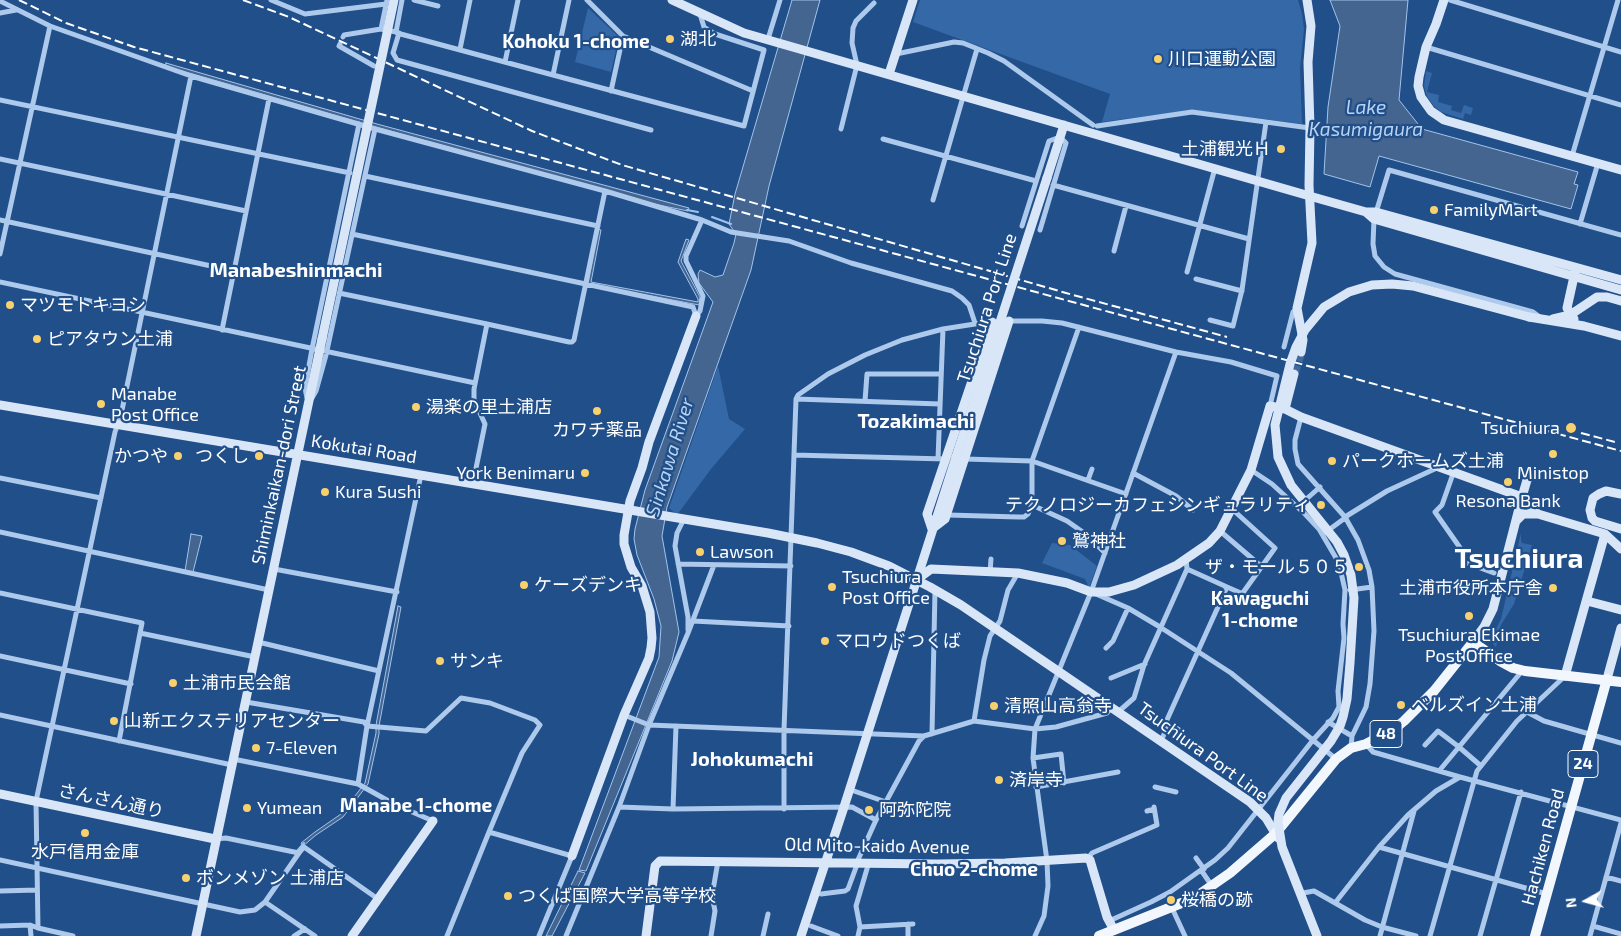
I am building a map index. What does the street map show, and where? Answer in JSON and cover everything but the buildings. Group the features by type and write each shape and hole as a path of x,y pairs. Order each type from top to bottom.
{"main road":[{"path":"1473,642 1500,661 1522,671 1621,682"},
{"name":"48","path":"1099,936 1113,929 1172,908 1194,898 1212,886 1275,834 1336,759 1351,748 1366,744 1393,730 1416,710 1473,642"},
{"name":"Hachiken Road","path":"1535,936 1606,680"}],"street":[{"path":"271,0 305,14 389,1 381,29"},
{"path":"402,0 398,33 393,53 397,60 651,130"},
{"path":"414,0 438,6"},
{"path":"460,49 470,0"},
{"path":"505,62 518,0"},
{"path":"553,75 569,0"},
{"path":"587,0 623,36 753,91"},
{"path":"672,0 744,33 1575,272 1621,290"},
{"path":"770,40 780,0"},
{"path":"889,74 913,0"},
{"path":"1301,352 1303,340 1297,308 1311,252 1312,229 1308,62 1311,26 1307,0"},
{"path":"1444,0 1426,46 1419,77 1418,86 1421,97 1430,111 1444,120 1621,170"},
{"path":"1450,0 1621,52"},
{"path":"1572,156 1618,0"},
{"path":"0,1 50,26 191,76 702,220 731,232 789,242 851,263 952,291 969,306 975,324"},
{"name":"Shiminkaikan-dori Street","path":"196,936 320,350 389,1"},
{"path":"840,129 857,65 852,43 853,28 856,21 874,3"},
{"path":"0,13 16,10"},
{"path":"343,37 344,35 381,29 744,126 764,50 715,34 704,27 700,14"},
{"path":"0,254 50,26"},
{"path":"612,91 623,36"},
{"path":"896,54 954,42 963,43 1004,61 1095,126 1192,112 1310,128"},
{"path":"340,44 339,46 374,66"},
{"path":"1426,46 1621,105"},
{"path":"933,200 977,49"},
{"path":"38,928 36,802 191,76"},
{"path":"222,330 269,98"},
{"path":"0,100 350,173"},
{"path":"1210,320 1233,326 1242,291 1266,122"},
{"path":"320,350 359,124"},
{"name":"Tsuchiura Port Line","path":"1064,125 1050,182 960,458 932,529 916,580 936,590 996,628 1234,791 1266,818 1275,834"},
{"path":"320,350 339,293 375,129"},
{"path":"1022,226 1049,141 1060,137"},
{"path":"883,139 1036,181"},
{"path":"0,159 246,211"},
{"path":"1580,224 1598,163"},
{"path":"1187,272 1215,168"},
{"path":"1621,235 1389,170 1375,215 1373,244 1375,256 1384,268 1396,274 1533,312 1543,319 1558,319 1598,297 1607,297 1621,301"},
{"path":"365,176 598,226"},
{"path":"1040,230 1050,182 1126,206 1249,239"},
{"path":"339,293 572,342 574,340 605,192"},
{"path":"1114,251 1126,206"},
{"path":"0,220 234,271"},
{"path":"539,936 628,716 649,658 652,626 646,598 642,586 631,567 624,544 649,442 696,316 700,311 703,296 686,261 686,256 702,220"},
{"path":"352,234 693,307 696,316"},
{"path":"1575,272 1621,280"},
{"path":"1575,272 1567,305 1570,314 1584,326"},
{"path":"1196,279 1242,291"},
{"path":"0,282 475,383"},
{"path":"1319,936 1282,847 1278,822 1279,814 1286,798 1331,741 1343,717 1347,699 1354,598 1351,575 1337,542 1291,485 1278,457 1275,425 1296,347 1305,330 1324,307 1349,292 1372,285 1392,284 1412,286 1529,317 1584,326 1621,336"},
{"path":"1284,347 1293,312 1297,308"},
{"path":"1009,320 960,458 1032,461 1126,494"},
{"path":"784,809 784,730 796,399 798,395 828,374 865,355 902,340 943,329 1009,320 1042,321 1079,327 1176,352 1231,362 1277,376 1251,470 1220,531 1186,564 1134,586 1109,592 1091,592"},
{"path":"932,529 927,514 942,459 992,322"},
{"path":"473,483 484,424 474,400 475,383 487,324"},
{"path":"948,515 1024,517 1032,505 1032,461 1079,327"},
{"path":"942,459 940,404 943,329"},
{"path":"1035,936 1044,916 1048,886 1047,861 1033,758 1035,730 1091,592 1176,352"},
{"path":"865,401 867,374 941,374"},
{"path":"1285,409 1294,374"},
{"path":"796,399 940,404"},
{"name":"Kokutai Road","path":"0,404 792,537 858,554 889,566 916,580"},
{"path":"1270,406 1285,409 1301,417 1522,497 1538,514"},
{"path":"1301,417 1295,440 1298,464 1345,518 1358,540 1369,570 1372,587 1374,631 1370,684 1366,707 1352,736 1351,748"},
{"path":"794,455 942,459"},
{"path":"1322,536 1345,518 1387,491 1440,467"},
{"path":"1088,480 1092,469"},
{"path":"1147,811 1154,808 1156,825 1092,853 1088,858 1113,929 1202,869 1228,848 1313,740 1333,718 1338,707 1344,638 1345,590 1336,558 1319,529 1272,484 1251,470"},
{"path":"1454,472 1442,505 1435,512 1463,552 1464,562 1494,573"},
{"path":"1133,473 1176,496 1193,510"},
{"path":"358,784 367,726 421,475"},
{"path":"1473,642 1484,627 1493,608 1522,497 1530,476"},
{"path":"0,478 101,498"},
{"path":"1297,507 1320,487"},
{"path":"1621,494 1606,492 1599,494 1593,498 1590,510 1595,520 1621,530"},
{"path":"1032,505 1066,520 1087,535 1104,553"},
{"path":"1232,509 1275,548 1242,594"},
{"path":"1515,523 1523,514 1538,514 1605,534 1621,549"},
{"path":"684,519 675,538 688,617 688,633"},
{"path":"1220,531 1262,566"},
{"path":"0,532 270,590"},
{"path":"1430,936 1474,780 1481,766 1512,728 1565,676 1605,534"},
{"path":"990,572 991,559"},
{"path":"678,564 791,566"},
{"path":"628,716 649,725 866,735 924,736 974,721 1035,730 1056,727 1107,713 1134,698 1145,664 1186,564"},
{"path":"1186,564 1227,587 1259,601"},
{"path":"566,936 714,565"},
{"path":"274,569 397,592"},
{"path":"801,936 916,580 931,570 1018,573 1067,583 1128,608 1231,673 1336,759"},
{"path":"974,721 990,636 996,628 1003,611 1008,590 1018,573"},
{"path":"1160,742 1165,724 1227,587"},
{"path":"1345,590 1372,587"},
{"path":"932,734 936,590"},
{"path":"0,593 142,623 119,741"},
{"path":"1587,601 1621,610"},
{"path":"1106,648 1113,641 1128,608"},
{"path":"693,621 789,626"},
{"path":"1606,680 1621,628"},
{"path":"140,633 255,658"},
{"path":"258,642 379,670"},
{"path":"0,656 130,684"},
{"path":"1111,678 1145,664"},
{"path":"1439,771 1522,671"},
{"path":"246,702 364,722 367,726 426,731 461,698 490,703 535,720 540,724 522,752 447,936"},
{"path":"1527,712 1544,721 1621,743"},
{"path":"0,715 119,741 358,784 394,804 433,821 352,936"},
{"path":"1328,722 1352,736"},
{"path":"1165,724 1178,730"},
{"path":"673,809 676,726"},
{"path":"1425,746 1438,731 1481,766"},
{"path":"821,894 845,891 848,888 876,820 919,741 924,736"},
{"path":"1366,744 1373,752 1621,821 1590,936"},
{"path":"1033,758 1061,754 1064,783"},
{"path":"1036,787 1118,772"},
{"path":"1335,903 1379,847 1414,810 1436,791 1460,777"},
{"path":"1155,787 1176,792"},
{"path":"854,791 886,802"},
{"path":"1480,936 1521,792"},
{"name":"さんさん通り","path":"0,794 215,839"},
{"path":"619,807 673,809 852,807 876,820"},
{"path":"1380,936 1414,810"},
{"path":"489,832 572,856"},
{"path":"1275,834 1280,840 1303,893 1319,936"},
{"path":"1275,834 1276,844 1312,936"},
{"path":"215,839 226,838 298,853"},
{"path":"1379,847 1547,894"},
{"path":"0,860 240,912 255,910 265,902 298,853 304,848 378,899"},
{"name":"Old Mito-kaido Avenue","path":"646,936 655,864 660,861 976,863 1088,858"},
{"path":"1196,858 1212,886"},
{"path":"711,936 715,911 712,896 718,861"},
{"path":"858,936 860,927 856,906 869,862"},
{"path":"1606,877 1621,881"},
{"path":"0,891 37,890"},
{"path":"1303,893 1314,892 1382,927 1416,936"},
{"path":"265,902 316,936"},
{"path":"1172,908 1185,936"},
{"path":"763,936 768,914"},
{"path":"30,924 31,936"},
{"path":"0,926 30,924 38,928 73,936"},
{"path":"860,927 910,924 908,936"},
{"path":"811,926 838,936"},
{"path":"1593,926 1620,933"},
{"path":"294,936 305,929"}],"shaded area":[{"name":"川口運動公園","path":"920,0 1298,0 1304,29 1300,68 1302,124 1193,110 1102,122 1110,94 913,22"},
{"path":"588,8 619,37 611,72 575,62"},
{"path":"1426,71 1432,73 1427,92 1439,95 1438,102 1452,106 1451,110 1461,113 1464,105 1473,108 1471,115 1465,113 1463,119 1441,112 1434,106 1427,97 1424,86"},
{"path":"718,366 729,419 745,429 711,469 677,515 669,508"},
{"path":"1521,533 1522,543 1532,545 1514,604 1501,625 1496,647 1493,644 1492,636 1501,619"},
{"path":"1052,543 1070,545 1097,566 1089,588 1085,579 1042,563"}],"water":[{"name":"Sinkawa River","path":"792,0 820,0 769,186 751,270 667,507 662,536 679,632 672,661 586,871 579,870 659,657 661,626 654,599 637,555 634,539 635,529 645,490 713,302 699,283 698,274 700,270 715,277 723,275 734,243 736,234 729,224 735,194"},
{"name":"Lake Kasumigaura","path":"1330,0 1408,0 1399,100 1422,129 1578,172 1574,184 1578,185 1571,209 1379,156 1370,187 1324,174 1328,107 1340,26"},
{"path":"166,63 377,124 689,208 688,211 654,204 376,127 165,66"},
{"path":"598,229 601,230 591,282 698,302 678,262 686,239 689,240 681,261 700,297 699,305 588,284"},
{"path":"191,534 202,536 193,572 185,571"},
{"path":"398,606 401,607 379,734 368,784 343,817 303,846 301,843 341,814 365,783 376,733"},
{"path":"578,871 585,873 552,936 546,936"}],"waterway":[{"path":"687,210 698,212"},
{"path":"712,217 731,224"},
{"path":"297,851 304,843"}],"tunnel":[{"path":"1294,374 1301,352"}],"railway":[{"path":"19,0 66,23 134,47 1621,451"},
{"path":"243,0 289,17 532,131 622,165 1066,293 1227,337"},
{"path":"1581,433 1615,442"}],"place":[{"name":"湖北","path":"670,39"},
{"name":"川口運動公園","path":"1158,59"},
{"name":"土浦観光Ｈ","path":"1281,149"},
{"name":"FamilyMart","path":"1434,210"},
{"name":"マツモトキヨシ","path":"10,305"},
{"name":"ピアタウン土浦","path":"37,339"},
{"name":"Manabe Post Office","path":"101,404"},
{"name":"湯楽の里土浦店","path":"416,407"},
{"name":"カワチ薬品","path":"597,411"},
{"name":"Tsuchiura","path":"1571,428"},
{"name":"Ministop","path":"1553,454"},
{"name":"かつや","path":"178,456"},
{"name":"つくし","path":"259,456"},
{"name":"パークホームズ土浦","path":"1332,461"},
{"name":"York Benimaru","path":"585,473"},
{"name":"Resona Bank","path":"1508,482"},
{"name":"Kura Sushi","path":"325,492"},
{"name":"テクノロジーカフェシンギュラリティ","path":"1321,505"},
{"name":"鷲神社","path":"1062,541"},
{"name":"Lawson","path":"700,552"},
{"name":"ザ・モール５０５","path":"1359,567"},
{"name":"ケーズデンキ","path":"524,585"},
{"name":"Tsuchiura Post Office","path":"832,587"},
{"name":"土浦市役所本庁舎","path":"1553,588"},
{"name":"Tsuchiura Ekimae Post Office","path":"1469,616"},
{"name":"マロウドつくば","path":"825,641"},
{"name":"サンキ","path":"440,661"},
{"name":"土浦市民会館","path":"173,683"},
{"name":"ベルズイン土浦","path":"1401,705"},
{"name":"清照山高翁寺","path":"994,706"},
{"name":"山新エクステリアセンター","path":"114,721"},
{"name":"7-Eleven","path":"256,748"},
{"name":"済岸寺","path":"999,780"},
{"name":"Yumean","path":"247,808"},
{"name":"阿弥陀院","path":"869,810"},
{"name":"水戸信用金庫","path":"85,833"},
{"name":"ボンメゾン 土浦店","path":"186,878"},
{"name":"つくば国際大学高等学校","path":"508,896"},
{"name":"桜橋の跡","path":"1171,900"}],"district":[{"name":"Kohoku 1-chome","path":"576,42"},
{"name":"Manabeshinmachi","path":"296,270"},
{"name":"Tozakimachi","path":"916,421"},
{"name":"Tsuchiura","path":"1519,559"},
{"name":"Kawaguchi 1-chome","path":"1260,610"},
{"name":"Johokumachi","path":"752,759"},
{"name":"Manabe 1-chome","path":"416,806"},
{"name":"Chuo 2-chome","path":"974,870"}]}
